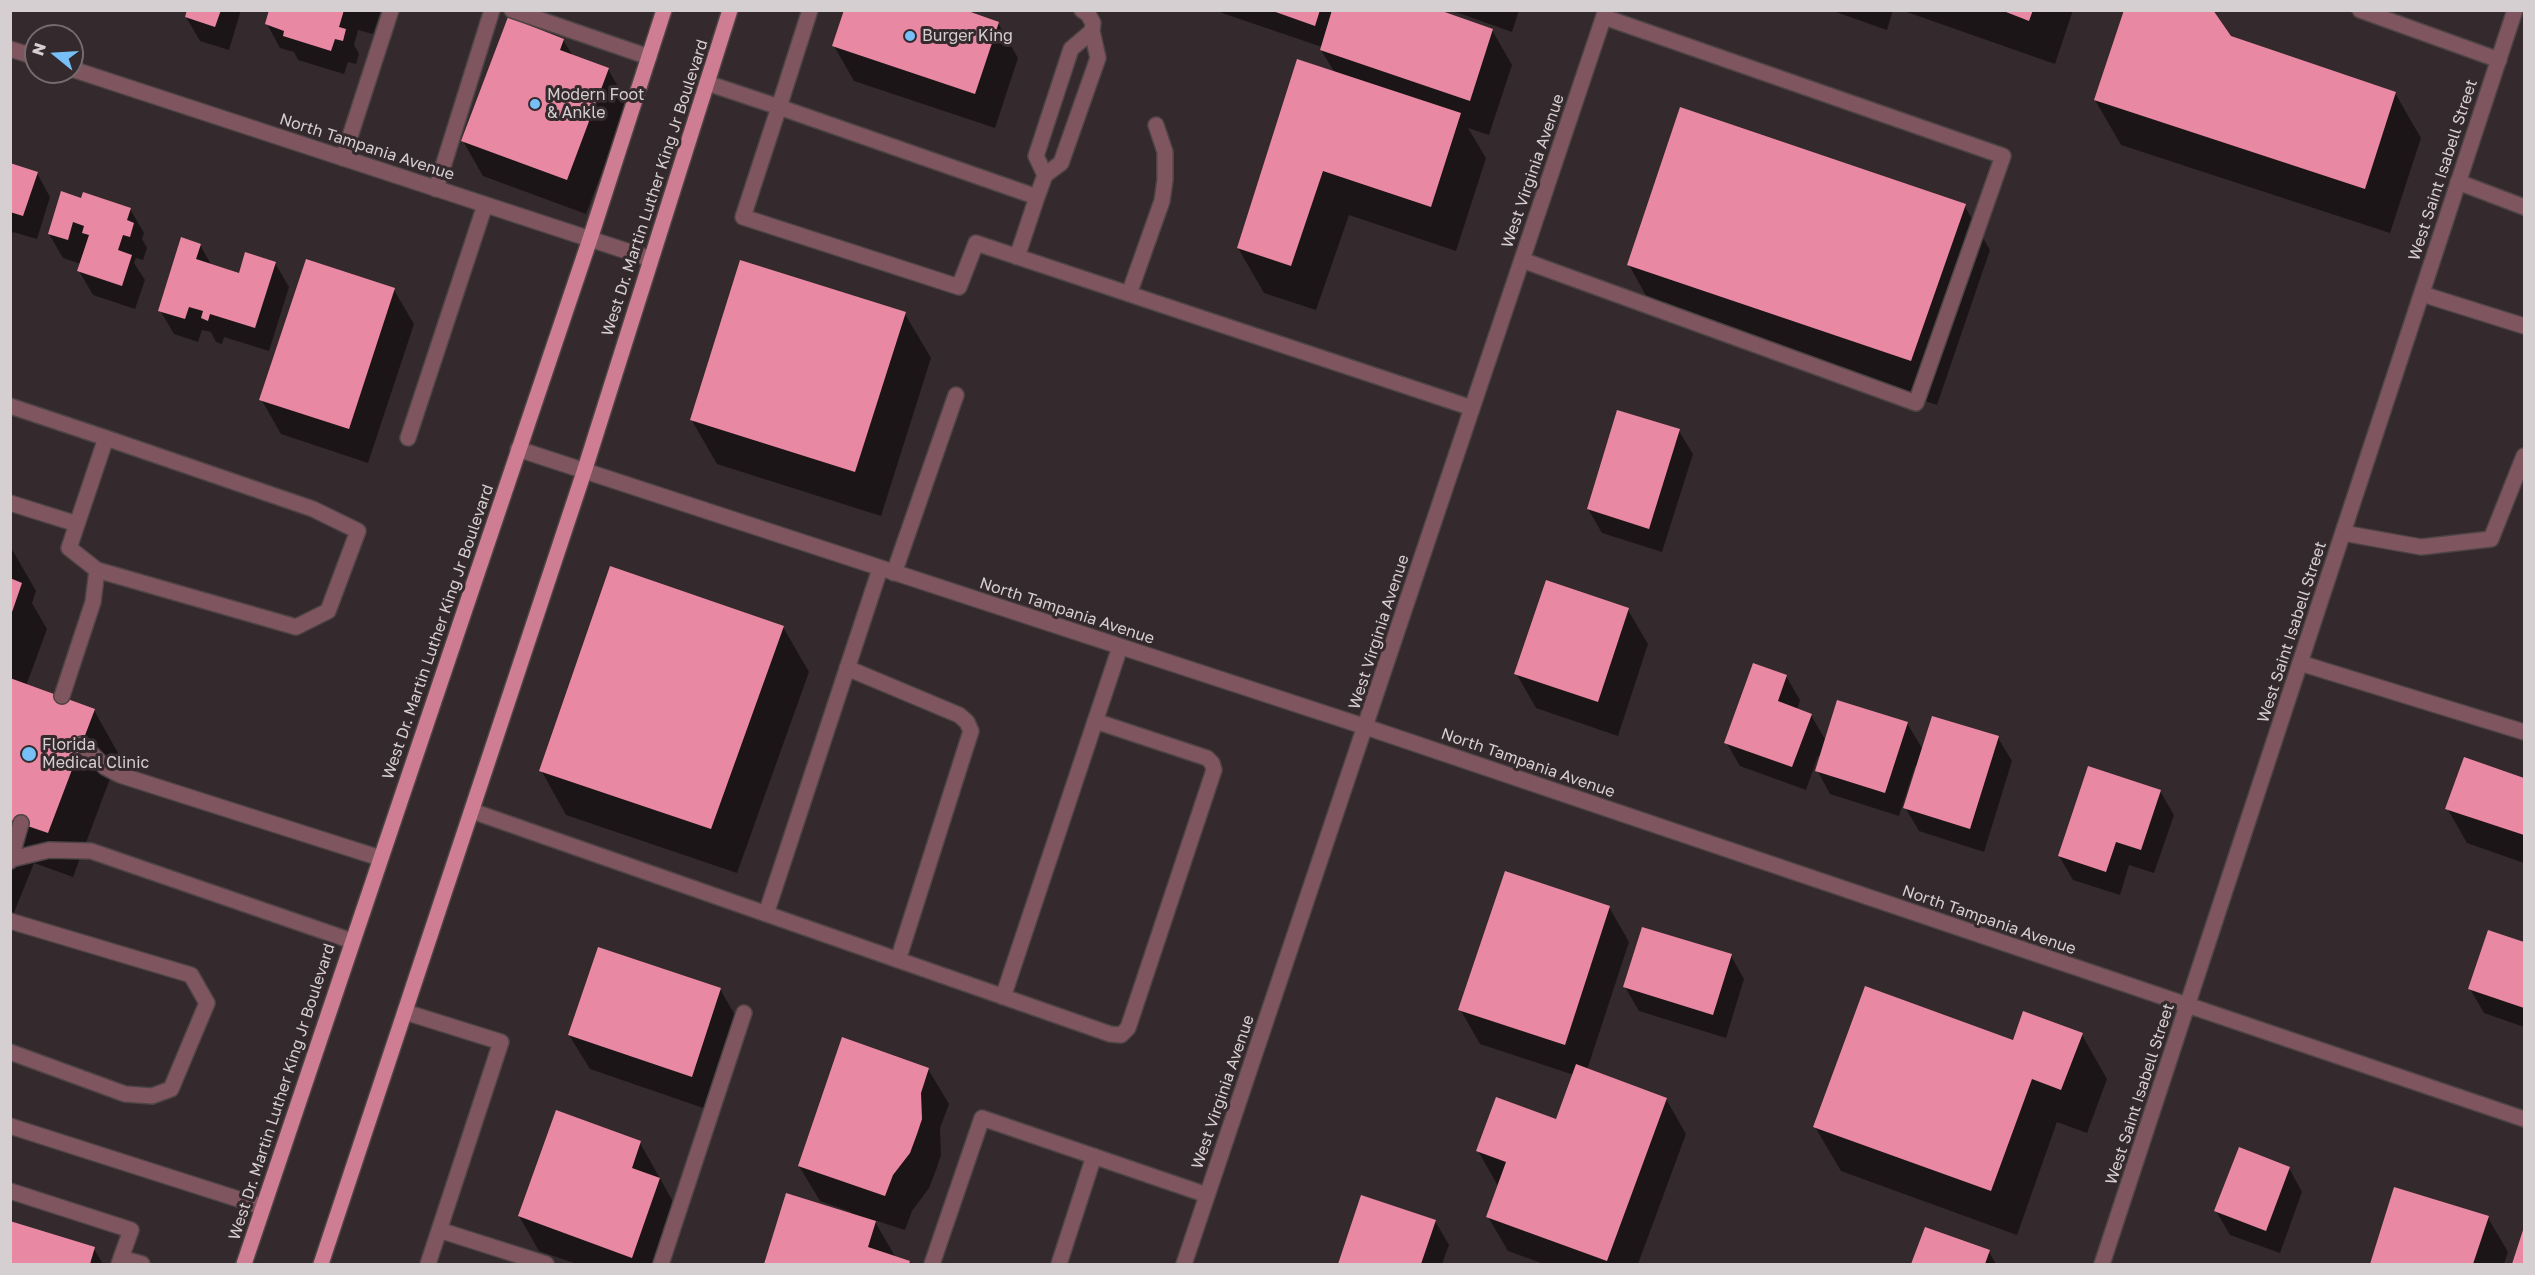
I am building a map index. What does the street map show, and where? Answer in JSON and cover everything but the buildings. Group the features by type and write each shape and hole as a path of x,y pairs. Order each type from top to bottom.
{"main road":[{"name":"West Dr. Martin Luther King Jr Boulevard","path":"244,1264 590,239 664,10"},
{"name":"West Dr. Martin Luther King Jr Boulevard","path":"321,1264 584,472 730,10"}],"street":[{"path":"343,158 391,10"},
{"path":"436,189 492,10"},
{"path":"512,10 649,57"},
{"path":"810,10 743,217 959,287 976,243 1472,408"},
{"path":"1017,257 1045,175 1061,163 1098,58 1092,31 1093,23 1088,14 1082,10"},
{"path":"2360,10 2499,60"},
{"name":"West Saint Isabell Street","path":"2102,1264 2515,10"},
{"path":"1522,260 1916,403 2003,156 1605,14"},
{"name":"West Virginia Avenue","path":"1184,1264 1605,14"},
{"path":"1045,175 1036,156 1071,49 1092,31"},
{"name":"North Tampania Avenue","path":"84,73 651,259"},
{"path":"707,83 1037,197"},
{"path":"1129,294 1162,201 1166,180 1165,152 1155,125"},
{"path":"2458,182 2524,207"},
{"path":"408,438 485,205"},
{"path":"2422,294 2524,326"},
{"path":"766,914 847,668 956,395"},
{"path":"10,406 106,438 313,509 358,531 328,611 297,627 97,570 69,548 106,438"},
{"name":"North Tampania Avenue","path":"518,449 1366,727 2524,1119"},
{"path":"2343,534 2421,547 2492,539 2524,456"},
{"path":"10,503 77,524"},
{"path":"62,696 93,602 97,570"},
{"path":"1004,997 1120,647"},
{"path":"2300,663 2524,732"},
{"path":"847,668 959,715 967,722 971,731 898,960"},
{"path":"472,811 1110,1034 1121,1035 1128,1028 1214,770 1207,758 1095,721"},
{"path":"82,744 105,767 120,775 380,858"},
{"path":"21,823 11,860 49,850 91,851 352,941"},
{"path":"10,921 191,975 207,1003 171,1089 152,1096 125,1094 10,1052"},
{"path":"405,1012 501,1042 428,1264"},
{"path":"661,1264 744,1013"},
{"path":"932,1264 982,1118 1207,1195"},
{"path":"10,1126 263,1207"},
{"path":"1059,1264 1094,1156"},
{"path":"10,1191 131,1230 120,1261 142,1264"},
{"path":"439,1230 546,1264"}],"place":[{"name":"Burger King","path":"910,36"},
{"name":"Modern Foot & Ankle","path":"535,104"},
{"name":"Florida Medical Clinic","path":"29,754"}]}
